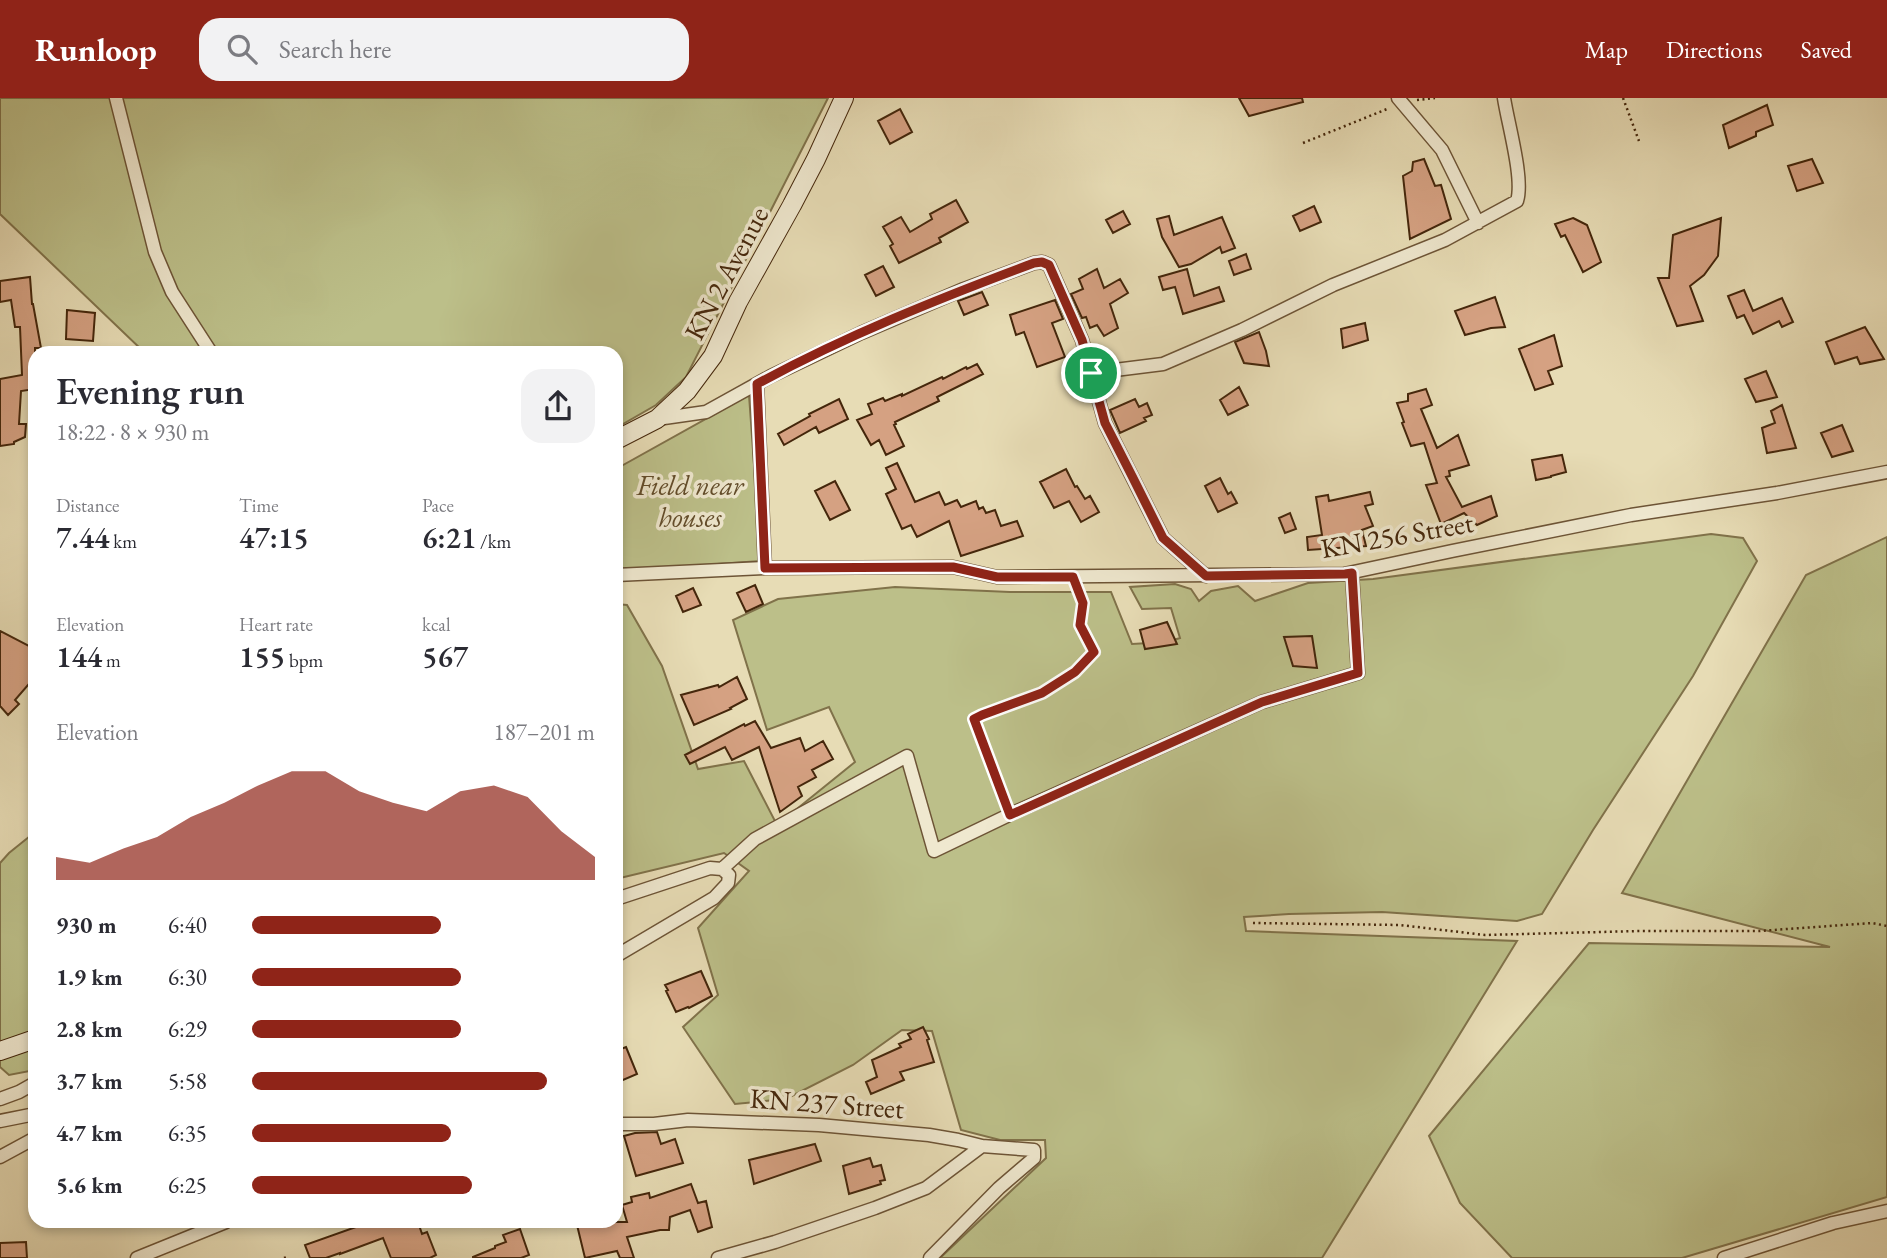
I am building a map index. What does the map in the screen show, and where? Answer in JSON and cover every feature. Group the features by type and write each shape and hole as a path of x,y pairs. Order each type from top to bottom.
{"main road":[{"name":"KN 2 Avenue","path":"623,436 657,419 687,391 713,356 738,302 810,171 844,98"},
{"path":"0,1051 28,1041"}],"street":[{"path":"116,98 155,251 172,292 207,346"},
{"path":"1091,373 1163,364 1242,330 1333,285 1445,240 1517,201 1520,191 1504,98"},
{"path":"1400,100 1442,150 1478,223"},
{"path":"657,419 706,412 851,338 964,289 1042,262 1049,265 1082,340 1105,423 1163,538 1206,576"},
{"path":"757,384 765,568"},
{"name":"KN 256 Street","path":"623,575 765,568 953,567 997,577 1345,574 1631,515 1777,493 1887,472"},
{"path":"722,869 755,839 907,755 933,851 1262,702 1358,673 1352,573"},
{"path":"623,897 710,868 722,869 729,875 728,883 714,898 623,952"},
{"path":"0,1099 28,1087"},
{"path":"0,1121 28,1115"},
{"name":"KN 237 Street","path":"623,1124 654,1124 688,1119 819,1125 929,1135 982,1146 1034,1150 1034,1158 999,1188 930,1258"},
{"path":"0,1157 28,1142"},
{"path":"718,1258 788,1238 926,1188 982,1146"},
{"path":"1724,1258 1833,1223 1887,1211"},
{"path":"137,1258 211,1228"}],"path":[{"path":"1303,143 1400,100 1435,98"},
{"path":"1623,98 1639,141"},
{"path":"1010,815 974,719 1042,693 1075,672 1094,652 1080,625 1083,603 1073,577"},
{"path":"1253,923 1400,925 1485,935 1759,931 1872,923 1887,926"}],"green space":[{"path":"0,98 828,98 686,377 656,405 623,424 623,346 138,346 0,214"},
{"name":"Field near houses","path":"749,395 761,561 623,571 623,465"},
{"path":"1711,534 1743,538 1757,561 1693,676 1542,914 1517,921 1382,912 1244,917 1246,931 1517,941 1322,1258 940,1258 1046,1158 1045,1140 1000,1140 961,1130 932,1031 902,1030 853,1065 786,1099 735,1104 683,1027 718,995 698,928 749,871 724,853 623,877 623,605 627,605 662,666 698,769 744,761 777,825 855,762 829,707 767,730 733,620 778,599 895,587 1010,592 1111,592 1132,644 1167,642 1180,638 1171,608 1142,609 1130,587 1175,584 1191,589 1199,601 1211,591 1238,586 1255,601 1308,583 1373,579"},
{"path":"1887,537 1887,1197 1682,1258 1512,1258 1460,1203 1429,1136 1589,943 1830,947 1622,893 1806,575"},
{"path":"28,838 28,1071 9,1075 0,1067 0,863"}],"building":[{"path":"1239,98 1302,98 1303,102 1249,116"},
{"path":"1767,105 1773,125 1729,148 1723,125"},
{"path":"900,109 912,132 890,144 878,121"},
{"path":"1424,159 1435,186 1441,185 1451,219 1410,239 1403,176 1412,171 1413,162"},
{"path":"1812,159 1823,183 1797,191 1788,166"},
{"path":"956,200 968,222 939,238 941,242 899,263 890,246 893,244 883,227 901,217 910,232 932,219 930,214"},
{"path":"1314,206 1321,222 1300,231 1293,216"},
{"path":"1123,211 1130,224 1113,233 1106,220"},
{"path":"1169,216 1174,235 1222,217 1235,248 1222,253 1220,247 1191,264 1179,267 1162,237 1157,219"},
{"path":"1573,218 1587,225 1601,262 1583,272 1565,235 1561,237 1555,224"},
{"path":"1721,218 1718,256 1704,275 1690,286 1703,321 1677,326 1658,278 1669,278 1673,235"},
{"path":"1246,254 1251,269 1234,275 1229,261"},
{"path":"883,266 894,287 876,296 865,275"},
{"path":"1097,269 1104,288 1120,279 1128,293 1110,304 1118,328 1104,336 1097,325 1090,328 1086,317 1082,318 1071,294 1083,289 1079,279"},
{"path":"1187,269 1194,296 1219,287 1224,301 1183,314 1175,287 1163,290 1159,277"},
{"path":"30,277 32,304 41,346 28,346 28,390 21,391 19,424 26,424 25,437 14,444 0,446 0,379 22,375 20,327 15,327 11,300 0,302 0,281"},
{"path":"1744,290 1753,311 1782,298 1793,322 1782,327 1779,321 1753,334 1744,315 1737,318 1728,296"},
{"path":"982,292 988,305 964,315 958,301"},
{"path":"1495,297 1505,327 1465,335 1455,311"},
{"path":"1055,300 1063,319 1052,323 1065,357 1037,367 1024,332 1016,335 1010,315"},
{"path":"67,310 95,313 93,341 66,339"},
{"path":"1365,323 1368,340 1343,348 1341,329"},
{"path":"1865,327 1884,359 1860,364 1857,357 1835,364 1826,342"},
{"path":"1259,332 1269,366 1244,363 1235,342"},
{"path":"1554,335 1562,366 1548,371 1553,384 1535,390 1519,349"},
{"path":"977,364 983,374 937,397 939,401 895,422 904,446 886,455 879,440 871,445 857,420 872,414 868,404 883,398 885,401 902,396"},
{"path":"1766,371 1777,397 1756,402 1745,379"},
{"path":"1239,387 1248,405 1228,415 1220,400"},
{"path":"1426,389 1432,405 1421,409 1437,448 1458,435 1469,465 1449,471 1450,476 1446,477 1462,507 1491,496 1497,516 1477,525 1464,513 1441,524 1426,485 1437,483 1424,443 1411,446 1397,403 1408,401 1408,394"},
{"path":"839,399 848,419 819,433 816,427 784,445 778,434"},
{"path":"1135,399 1139,407 1147,403 1152,415 1144,418 1146,421 1120,433 1110,410"},
{"path":"1782,405 1796,448 1767,453 1762,428 1775,423 1771,411"},
{"path":"1842,425 1853,451 1832,457 1821,433"},
{"path":"1562,455 1566,472 1536,480 1532,460"},
{"path":"897,463 915,502 939,492 945,505 957,500 961,507 976,501 979,509 983,507 986,513 995,510 1001,526 1017,521 1023,536 961,556 949,521 917,537 911,525 902,529 886,494 896,489 886,468"},
{"path":"1066,469 1075,487 1077,486 1085,499 1090,496 1099,512 1081,522 1069,501 1054,508 1040,482"},
{"path":"1220,478 1228,494 1231,492 1237,503 1218,512 1205,486"},
{"path":"835,481 850,510 830,520 815,491"},
{"path":"1370,492 1373,504 1365,506 1373,526 1362,530 1366,546 1308,550 1307,537 1322,535 1316,497 1328,495 1329,501"},
{"path":"1290,513 1296,529 1285,533 1279,518"},
{"path":"755,585 763,604 746,612 737,593"},
{"path":"693,588 701,605 683,612 676,596"},
{"path":"1167,622 1177,644 1145,649 1140,630"},
{"path":"0,631 28,645 28,685 15,700 19,704 8,715 0,706"},
{"path":"1312,636 1317,668 1293,666 1284,637"},
{"path":"737,677 747,699 694,725 681,695 718,685 719,687"},
{"path":"755,721 771,748 800,738 805,751 823,741 833,759 812,770 816,777 798,787 802,796 780,812 759,747 732,760 725,747 690,764 685,755 744,724 745,726"},
{"path":"701,971 712,996 676,1012 665,985"},
{"path":"923,1027 929,1039 927,1040 934,1062 900,1072 904,1080 871,1094 866,1082 877,1077 872,1060 901,1047 899,1044 911,1039 908,1034"},
{"path":"626,1047 637,1074 623,1080 623,1048"},
{"path":"657,1132 661,1144 675,1139 683,1163 636,1176 624,1136"},
{"path":"815,1144 821,1161 754,1184 749,1160"},
{"path":"870,1158 873,1167 881,1165 885,1180 880,1181 881,1184 849,1194 843,1166"},
{"path":"691,1184 698,1203 706,1201 712,1227 698,1232 690,1210 670,1217 669,1230 627,1237 634,1258 620,1258 617,1251 585,1258 578,1228 623,1228 623,1222 627,1222 623,1205 632,1202 631,1197 649,1193 650,1198"},
{"path":"353,1228 420,1228 422,1234 427,1232 436,1255 430,1258 391,1258 383,1238 326,1258 310,1258 305,1245"},
{"path":"520,1229 529,1255 521,1258 473,1258 506,1242 503,1235"},
{"path":"26,1242 27,1258 0,1258 0,1243"}],"route":[{"path":"1042,262 1049,265 1082,340 1091,373 1105,423 1163,538 1206,576 1352,573 1358,673 1262,702 1010,815 974,719 1042,693 1075,672 1094,652 1080,625 1083,603 1073,577 997,577 953,567 765,568 757,384 861,333 964,289 1042,262"}]}
